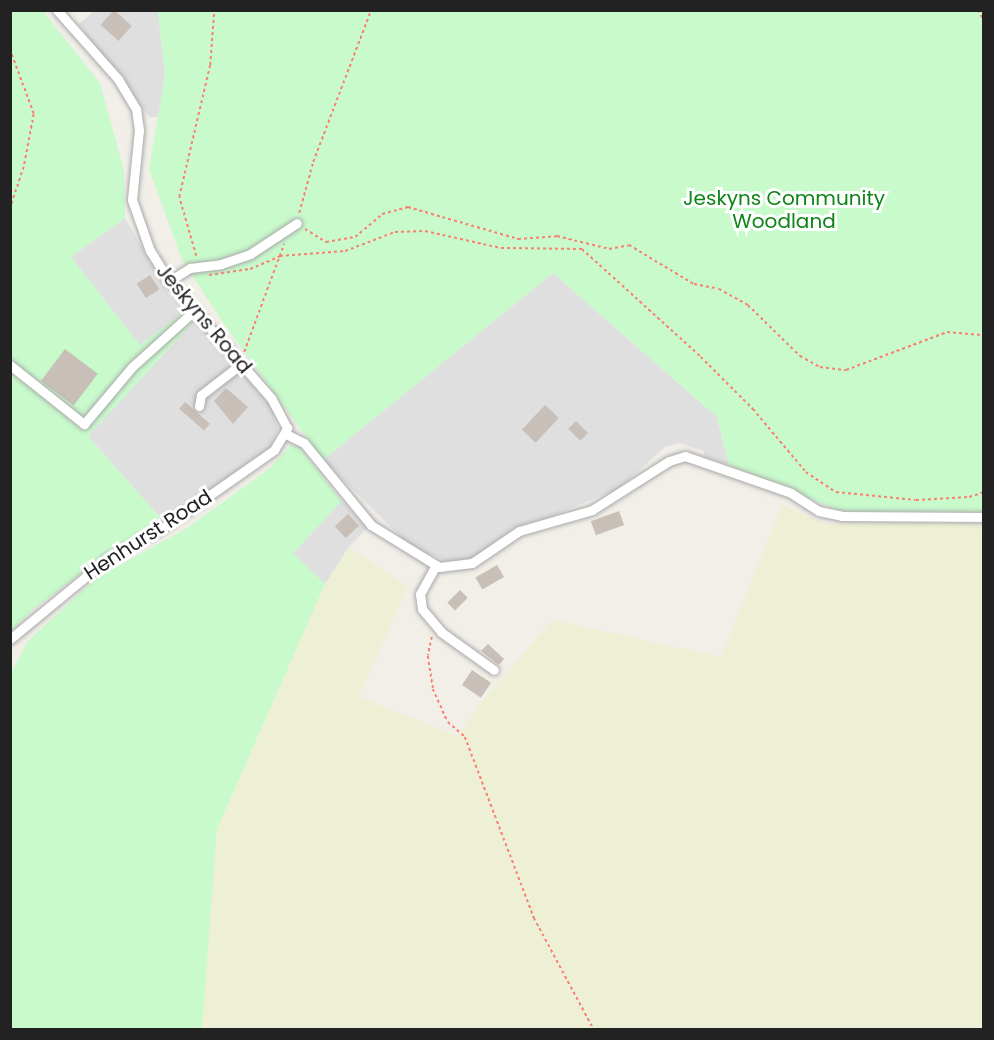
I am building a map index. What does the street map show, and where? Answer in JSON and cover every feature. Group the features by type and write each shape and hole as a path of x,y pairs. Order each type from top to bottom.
{"street":[{"name":"Jeskyns Road","path":"57,10 118,79 135,107 139,130 132,200 147,245 169,281 278,408 286,424 286,434"},
{"path":"169,281 199,265 221,264 249,254 297,223"},
{"path":"10,365 84,424 132,367 194,311"},
{"path":"199,406 201,395 239,361"},
{"path":"286,434 304,443 371,525 436,565 472,563 519,531 592,510 669,461 685,456 791,493 819,511 842,516 984,517"},
{"name":"Henhurst Road","path":"10,639 90,571 167,525 273,452 286,434"},
{"path":"436,565 420,594 422,609 441,632 494,670"}],"path":[{"path":"214,10 210,65 179,197 201,273 214,277 250,269 280,256 345,251 395,232 425,231 501,248 582,249 701,357 753,409 806,472 836,492 916,500 969,497 984,492"},
{"path":"371,10 300,202 297,223 326,242 355,237 382,214 408,207 518,239 557,236 609,249 629,245 694,284 719,289 748,305 800,356 820,367 846,370 947,332 984,335"},
{"path":"978,10 984,20"},
{"path":"10,49 34,114 30,146 10,209"},
{"path":"239,361 247,349 280,256 286,232"},
{"path":"428,630 433,640 429,656 433,689 448,722 465,737 534,918 594,1029"}],"shaded area":[{"path":"94,11 158,11 165,76 158,117 149,117 79,24"},
{"path":"125,218 169,295 186,310 140,346 71,257"},
{"path":"553,273 717,417 729,465 705,457 704,451 679,443 665,447 621,487 548,518 515,527 470,560 448,562 410,546 323,460"},
{"path":"196,319 271,407 278,430 270,447 164,522 88,436"},
{"path":"342,501 367,528 349,547 325,584 293,553"}],"green space":[{"path":"11,11 43,11 100,83 124,170 125,218 71,257 140,345 186,310 196,319 88,436 164,522 108,553 31,611 11,633"},
{"name":"Jeskyns Community Woodland","path":"158,11 983,11 983,512 926,515 840,511 729,465 717,417 553,273 323,460 224,324 182,260 149,169 165,76"},
{"path":"291,445 298,446 342,501 293,553 325,584 217,829 202,1029 11,1029 11,673 28,641 95,579 187,528 270,468"},
{"path":"782,505 828,524 983,523 983,1029 202,1030 217,829 325,584 349,547 408,586 359,697 458,736 479,705 552,620 721,657"}],"building":[{"path":"114,10 132,26 118,41 101,25"},
{"path":"150,275 159,289 146,298 137,284"},
{"path":"65,349 98,374 74,406 41,381"},
{"path":"226,388 248,407 233,424 214,401"},
{"path":"185,402 210,424 204,430 179,409"},
{"path":"545,405 559,418 536,443 522,430"},
{"path":"576,421 588,433 580,441 568,429"},
{"path":"619,511 624,525 596,535 591,521"},
{"path":"348,514 359,526 346,538 335,526"},
{"path":"497,565 504,577 482,590 475,578"},
{"path":"460,590 468,598 455,611 447,603"},
{"path":"488,644 504,659 499,665 481,651"},
{"path":"472,670 491,683 481,698 462,685"}]}
